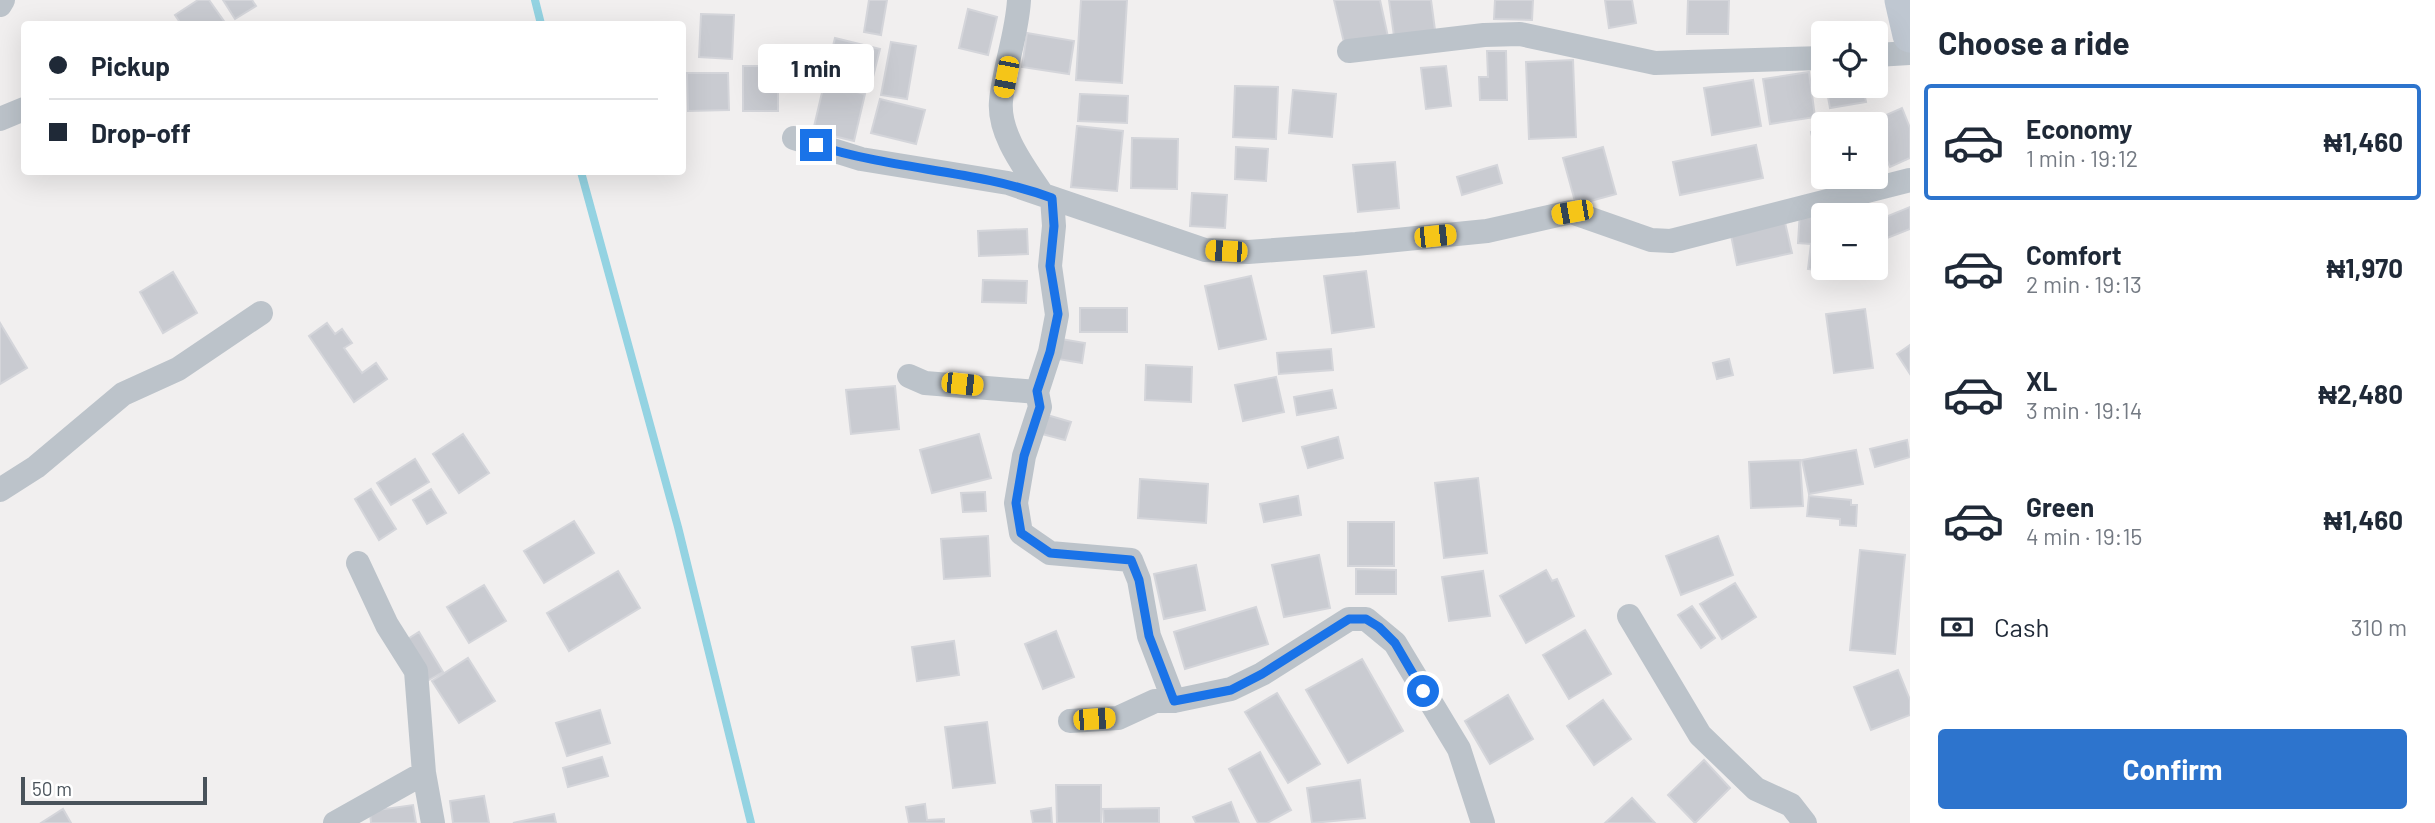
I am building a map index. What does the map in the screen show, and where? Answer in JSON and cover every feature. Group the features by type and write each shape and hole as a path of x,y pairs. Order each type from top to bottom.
{"street":[{"path":"0,5 3,0"},
{"path":"1019,0 1013,47 1001,104 1005,128 1017,154 1047,196 1054,226 1050,266 1058,314 1050,352 1037,391 1040,407 1024,456 1016,503 1021,533 1050,553 1131,560 1139,580 1149,636 1174,701"},
{"path":"1902,0 1910,35"},
{"path":"1349,51 1484,35 1520,34 1655,63 1811,58"},
{"path":"1888,54 1910,53"},
{"path":"0,119 21,109"},
{"path":"794,138 861,159 1008,183 1205,250 1248,252 1488,230 1572,212 1651,240 1671,241 1910,180"},
{"path":"0,490 37,467 123,394 178,369 261,313"},
{"path":"909,376 925,383 1037,391"},
{"path":"358,564 387,625 416,671 424,773 433,823"},
{"path":"1629,616 1700,735 1756,789 1791,805 1805,823"},
{"path":"1070,721 1118,718 1155,701 1174,701 1231,690 1262,674 1349,619 1366,619 1395,643 1459,749 1483,823"},
{"path":"335,823 424,773"}],"building":[{"path":"198,0 209,0 224,21 179,21 175,15"},
{"path":"223,0 252,0 256,6 235,19"},
{"path":"869,0 887,0 881,35 864,32"},
{"path":"1081,0 1127,0 1122,83 1076,80"},
{"path":"1334,0 1380,0 1388,37 1345,47"},
{"path":"1389,0 1431,0 1435,30 1394,36"},
{"path":"1495,0 1533,0 1532,20 1494,19"},
{"path":"1605,0 1632,0 1636,23 1609,28"},
{"path":"1688,0 1729,0 1728,34 1687,34"},
{"path":"968,9 997,17 988,55 959,48"},
{"path":"701,14 734,15 732,59 699,57"},
{"path":"1027,33 1074,41 1069,74 1022,67"},
{"path":"835,38 880,49 870,89 825,78"},
{"path":"891,42 916,46 907,99 881,95"},
{"path":"1487,51 1506,51 1507,100 1480,100 1479,77 1488,77"},
{"path":"1573,60 1576,137 1529,139 1526,62"},
{"path":"743,66 778,66 778,111 743,111"},
{"path":"1446,66 1451,106 1426,109 1421,68"},
{"path":"1809,72 1814,112 1811,112 1811,118 1770,124 1763,79"},
{"path":"687,73 728,73 729,110 688,111"},
{"path":"1753,80 1761,126 1712,135 1704,88"},
{"path":"824,84 865,94 854,141 813,131"},
{"path":"1235,86 1278,87 1276,139 1233,137"},
{"path":"1293,90 1336,94 1332,137 1289,133"},
{"path":"1080,94 1128,96 1127,123 1078,121"},
{"path":"1828,98 1865,98 1866,102 1830,108"},
{"path":"880,99 925,110 916,144 871,133"},
{"path":"1902,108 1910,128 1910,158 1890,167 1888,163 1888,114"},
{"path":"1077,126 1123,131 1117,191 1071,187"},
{"path":"1132,138 1178,139 1177,189 1131,188"},
{"path":"1756,145 1763,178 1680,195 1673,162"},
{"path":"1236,147 1268,149 1266,181 1235,179"},
{"path":"1603,147 1616,194 1576,205 1563,158"},
{"path":"1395,162 1399,208 1358,212 1353,165"},
{"path":"1497,165 1502,183 1462,195 1457,177"},
{"path":"1192,193 1227,195 1225,228 1190,226"},
{"path":"1910,207 1910,229 1888,238 1888,216"},
{"path":"1800,211 1811,212 1811,244 1798,243"},
{"path":"1784,218 1792,253 1737,265 1730,230"},
{"path":"1027,229 1028,254 979,256 978,231"},
{"path":"1811,244 1811,269 1808,269"},
{"path":"1366,271 1374,327 1332,333 1324,276"},
{"path":"173,272 197,313 163,333 140,292"},
{"path":"1251,276 1266,339 1219,349 1205,286"},
{"path":"983,280 1027,281 1026,303 982,302"},
{"path":"1080,308 1127,308 1127,332 1080,332"},
{"path":"1865,309 1873,368 1834,373 1826,314"},
{"path":"0,323 27,368 0,384"},
{"path":"327,323 335,334 342,329 352,343 344,348 362,373 376,363 387,379 354,402 309,336"},
{"path":"1061,339 1085,343 1082,363 1058,359"},
{"path":"1910,345 1910,374 1897,354"},
{"path":"1331,349 1333,370 1279,374 1277,353"},
{"path":"1729,359 1733,375 1717,379 1713,363"},
{"path":"1146,365 1192,367 1191,402 1145,400"},
{"path":"1276,377 1284,412 1243,421 1235,385"},
{"path":"895,386 899,429 851,434 846,390"},
{"path":"1332,390 1336,408 1297,415 1294,397"},
{"path":"1047,415 1071,422 1065,440 1042,434"},
{"path":"463,434 489,473 459,493 433,454"},
{"path":"979,434 991,478 932,493 920,450"},
{"path":"1338,437 1343,458 1308,468 1302,447"},
{"path":"1907,440 1910,457 1875,467 1870,449"},
{"path":"1856,450 1863,484 1809,494 1802,460"},
{"path":"415,459 429,482 391,505 377,483"},
{"path":"1800,460 1803,506 1751,508 1749,462"},
{"path":"1478,478 1487,553 1444,558 1435,483"},
{"path":"1140,479 1208,484 1206,523 1138,518"},
{"path":"371,489 396,529 379,540 355,499"},
{"path":"431,489 446,513 427,524 413,500"},
{"path":"985,492 986,511 963,512 961,493"},
{"path":"1298,496 1301,515 1264,522 1260,504"},
{"path":"1809,496 1851,500 1851,505 1857,505 1856,526 1840,525 1840,519 1807,516"},
{"path":"574,521 594,553 544,583 524,551"},
{"path":"1348,522 1394,522 1394,566 1348,566"},
{"path":"988,536 990,576 944,579 941,539"},
{"path":"1718,536 1733,575 1681,595 1666,556"},
{"path":"1860,550 1905,555 1895,654 1850,650"},
{"path":"1319,555 1330,608 1284,617 1272,565"},
{"path":"1196,565 1205,610 1164,619 1154,574"},
{"path":"1356,569 1396,570 1396,594 1356,594"},
{"path":"1546,570 1552,581 1557,579 1574,616 1526,643 1500,596"},
{"path":"618,571 640,608 569,651 547,613"},
{"path":"1483,571 1490,616 1449,621 1442,577"},
{"path":"1735,583 1756,617 1722,639 1700,604"},
{"path":"484,585 506,621 469,643 447,607"},
{"path":"1692,606 1715,638 1701,648 1678,615"},
{"path":"1256,607 1268,644 1185,669 1174,632"},
{"path":"1585,630 1611,674 1569,699 1543,655"},
{"path":"1056,631 1074,677 1043,689 1025,644"},
{"path":"419,632 443,672 427,681 403,642"},
{"path":"954,641 959,675 917,681 912,647"},
{"path":"468,658 495,701 459,723 432,681"},
{"path":"1362,659 1403,731 1348,763 1306,690"},
{"path":"1898,670 1910,700 1910,715 1871,730 1854,687"},
{"path":"1277,693 1320,764 1288,783 1245,712"},
{"path":"1508,695 1533,739 1490,764 1465,721"},
{"path":"1603,700 1631,739 1594,765 1567,726"},
{"path":"600,710 610,743 567,756 556,723"},
{"path":"987,722 995,783 953,788 945,727"},
{"path":"1260,752 1291,810 1267,823 1258,823 1229,769"},
{"path":"602,757 608,776 568,787 563,768"},
{"path":"1704,760 1730,788 1695,823 1668,795"},
{"path":"1360,780 1365,818 1312,823 1307,788"},
{"path":"1056,785 1101,785 1101,823 1057,823"},
{"path":"484,796 489,823 453,823 450,801"},
{"path":"1632,798 1655,823 1605,823"},
{"path":"1231,802 1239,823 1196,823 1193,817"},
{"path":"925,804 927,820 944,819 944,823 909,823 906,807"},
{"path":"413,805 416,823 371,823 370,811"},
{"path":"1051,808 1052,823 1033,823 1031,811"},
{"path":"1159,808 1159,823 1104,823 1103,809"},
{"path":"63,809 71,823 41,823"},
{"path":"554,814 556,823 513,823"}],"waterway":[{"path":"535,0 540,21"},
{"path":"582,175 678,527 751,823"}],"route":[{"path":"816,145 861,159 1008,183 1052,198 1054,226 1050,266 1058,314 1050,352 1037,391 1040,407 1024,456 1016,503 1021,533 1050,553 1131,560 1139,580 1149,636 1174,701 1231,690 1262,674 1349,619 1366,619 1379,627 1395,643 1423,691"}]}
